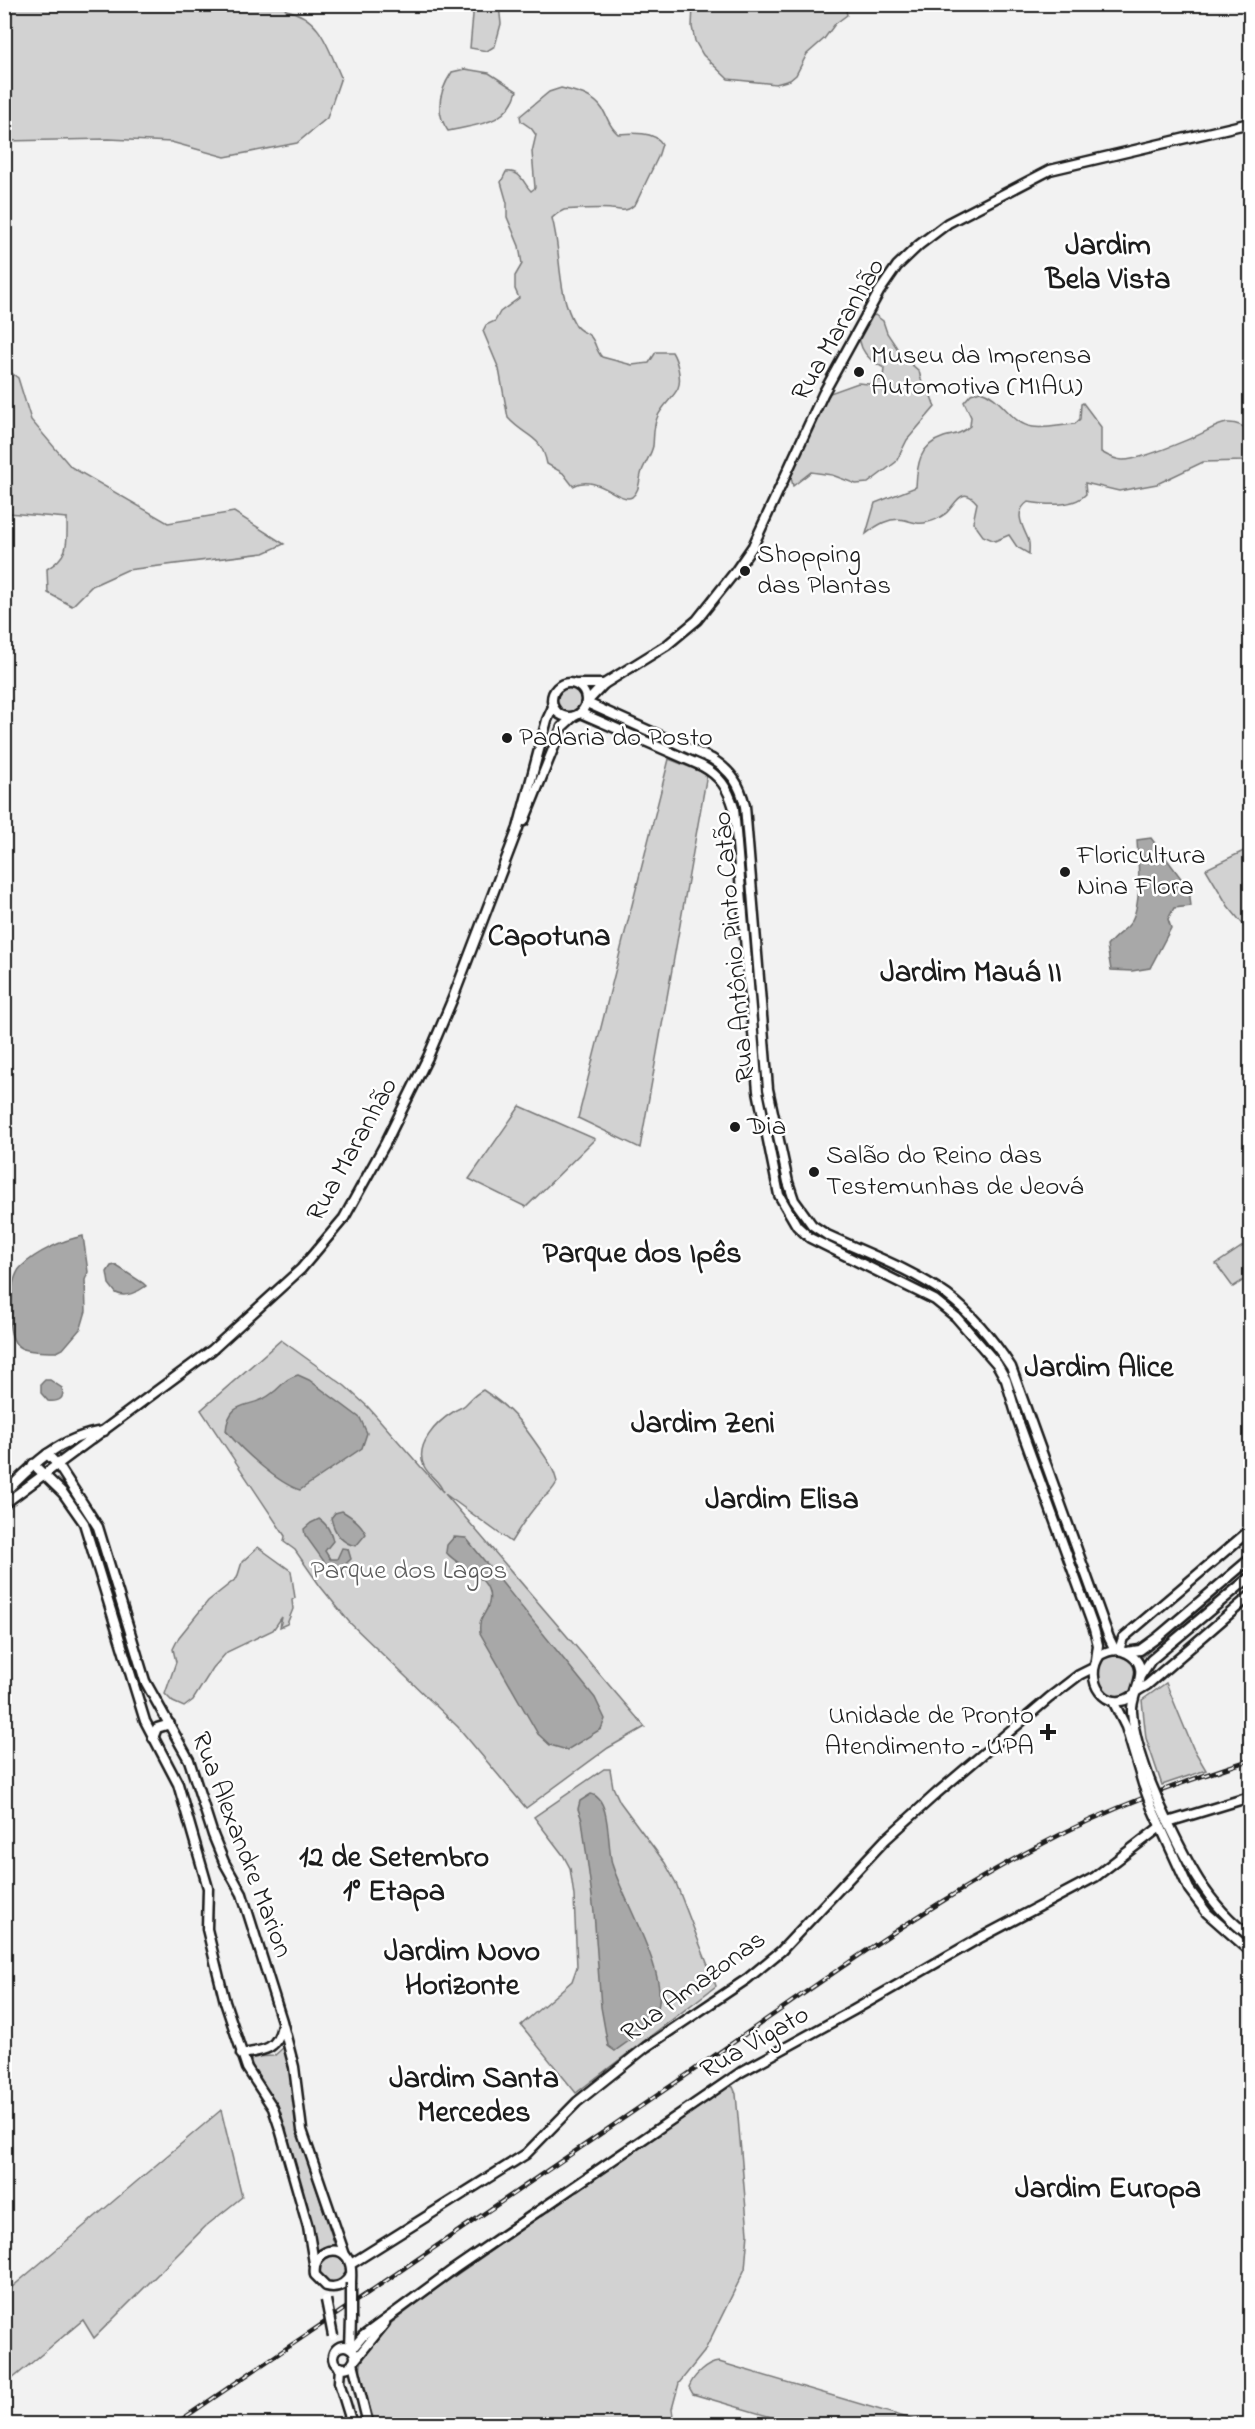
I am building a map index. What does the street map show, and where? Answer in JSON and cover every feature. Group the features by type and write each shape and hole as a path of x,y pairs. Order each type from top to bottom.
{"main road":[{"name":"Rua Maranhão","path":"518,828 523,822 562,727 577,715 604,684 667,645 697,620 753,546 823,394 879,292 897,266 919,245 963,215 1050,170 1070,163 1251,123"},
{"name":"Rua Maranhão","path":"4,1504 204,1357 301,1269 344,1218 378,1157 428,1056 453,998 518,828 553,707 552,696 558,686 571,682 604,684"},
{"path":"578,684 583,689 587,703"},
{"name":"Rua Antônio Pinto Catão","path":"587,703 712,759 726,768 736,780 742,793 767,1078 788,1182 801,1213 826,1235 916,1278 954,1301 996,1345 1011,1367 1109,1638 1120,1651"},
{"path":"553,707 560,714 577,715"},
{"name":"Rua Antônio Pinto Catão","path":"577,715 715,773 729,793 734,808 756,1076 779,1195 797,1226 810,1238 936,1300 956,1317 997,1364 1006,1380 1018,1420 1094,1629 1098,1645 1095,1664"},
{"path":"738,854 742,861 749,863"},
{"path":"750,1005 754,1003 762,1005"},
{"path":"764,1118 772,1134 778,1134"},
{"path":"866,1266 875,1258"},
{"path":"4,1494 33,1464 47,1454 84,1434 104,1431"},
{"name":"Rua Alexandre Marion","path":"47,1454 58,1465 98,1527 145,1681 189,1760 213,1835 224,1862 245,1900 294,2067 302,2130 345,2255"},
{"name":"Rua Alexandre Marion","path":"33,1464 75,1507 84,1523 138,1700 153,1738 178,1785 202,1861 208,1888 207,1929 241,2054 247,2068 273,2108 308,2227 314,2263"},
{"path":"1120,1651 1123,1638 1251,1530"},
{"path":"1251,1559 1140,1650 1106,1652 1095,1664 1094,1681 1100,1690 1114,1702 1126,1727 1189,1889 1207,1914 1251,1951"},
{"path":"1147,1782 1133,1724 1132,1708 1141,1678 1151,1660 1251,1577"},
{"path":"1114,1702 1128,1700 1251,1596"},
{"path":"1120,1651 1135,1660 1141,1678"},
{"name":"Rua Amazonas","path":"351,2264 526,2154 577,2102 646,2047 747,1979 781,1951 885,1840 1049,1698 1095,1664"},
{"path":"1141,1678 1154,1679"},
{"path":"153,1738 157,1728 170,1724"},
{"name":"Rua Vigato","path":"351,2348 363,2336 454,2269 741,2072 996,1929 1095,1877 1164,1824 1251,1797"},
{"path":"1164,1824 1212,1901 1251,1936"},
{"path":"241,2054 269,2048 280,2035 282,2021"},
{"path":"352,2424 339,2382 340,2367 335,2361 326,2300 315,2275 314,2263 326,2251 333,2250 345,2255 351,2264 351,2348 368,2424"},
{"path":"320,2283 339,2287 351,2279"},
{"name":"Rua Vigato","path":"354,2362 387,2320"},
{"path":"334,2354 341,2347 351,2348"},
{"path":"340,2367 347,2367 354,2362"}],"green space":[{"path":"4,5 283,5 286,10 308,19 322,35 341,77 327,118 297,143 225,157 171,142 109,139 5,141"},
{"path":"472,5 499,5 501,24 495,46 487,51 470,48"},
{"path":"693,5 835,5 846,10 847,15 835,24 824,39 807,54 796,75 790,80 776,84 728,79 703,55 695,41 692,27"},
{"path":"465,69 489,73 517,91 506,111 499,117 448,131 441,116 442,93 452,72"},
{"path":"561,88 595,101 618,134 648,135 662,144 636,203 630,208 624,210 564,210 552,218 565,300 576,326 591,337 602,357 632,365 649,363 656,352 672,352 677,365 678,388 659,414 655,425 653,446 642,471 638,488 632,497 627,498 591,483 573,486 563,473 547,464 537,442 508,418 499,369 483,331 486,325 495,321 500,312 519,298 515,289 515,276 522,264 519,246 507,217 507,203 501,182 506,172 511,172 518,175 531,191 535,188 532,152 536,135 521,121 520,116 549,92"},
{"path":"875,315 883,321 887,333 903,357 919,371 923,387 931,396 935,407 907,440 896,462 868,483 856,484 832,475 811,472 793,486 789,469 830,393 858,383 869,384 883,379 884,368 870,359 860,342 864,319"},
{"path":"5,368 18,378 31,420 71,467 168,523 234,512 284,544 264,553 127,570 92,586 72,606 48,593 47,569 60,559 66,548 67,518 8,513 5,517"},
{"path":"980,391 995,399 1018,421 1033,427 1075,424 1080,419 1083,403 1101,427 1101,452 1118,459 1149,455 1228,423 1242,426 1250,431 1250,456 1245,461 1203,462 1157,484 1119,491 1085,483 1086,494 1074,502 1051,504 1028,502 1021,510 1020,520 1029,541 1029,554 1017,547 1009,535 995,541 983,536 973,522 977,503 967,495 959,498 945,514 932,521 919,523 899,519 879,525 866,534 875,503 916,487 921,457 929,445 970,426 971,417 964,402 971,394"},
{"path":"569,685 579,689 583,699 579,709 569,713 559,709 555,699 559,689"},
{"path":"669,759 707,774 640,1148 578,1118"},
{"path":"1250,848 1250,933 1228,906 1206,869"},
{"path":"520,1106 595,1139 526,1207 469,1179"},
{"path":"1250,1244 1250,1276 1233,1287 1216,1264 1243,1246"},
{"name":"Parque dos Lagos","path":"281,1340 345,1386 368,1407 443,1492 426,1470 422,1458 425,1442 434,1428 483,1390 516,1418 549,1462 557,1482 529,1514 511,1542 445,1494 645,1727 608,1748 526,1808 458,1727 350,1623 295,1550 284,1542 285,1536 201,1410"},
{"path":"258,1547 291,1571 295,1598 292,1600 293,1609 287,1624 280,1627 282,1617 273,1630 227,1652 213,1668 193,1700 184,1707 173,1702 165,1694 176,1662 173,1649 179,1637 208,1601 237,1578 242,1562"},
{"path":"1250,1565 1250,1574 1143,1665 1140,1659"},
{"path":"1108,1654 1123,1654 1137,1671 1135,1687 1123,1698 1108,1694 1099,1679 1098,1668"},
{"path":"1166,1683 1193,1748 1206,1770 1162,1785 1146,1738 1142,1700"},
{"path":"604,1769 610,1769 613,1787 620,1802 665,1863 676,1883 716,1986 576,2093 521,2025 572,1981 577,1967 574,1896 570,1868 534,1817"},
{"path":"284,2047 289,2060 296,2125 335,2246 317,2251 277,2107 259,2081 250,2061 253,2057 274,2056"},
{"path":"728,2086 733,2087 736,2094 748,2233 745,2269 704,2352 679,2383 672,2409 674,2424 375,2424 360,2375 361,2364 365,2355 390,2324 439,2287"},
{"path":"221,2110 242,2197 206,2226 94,2338 83,2320 5,2385 5,2293"},
{"path":"332,2254 343,2258 347,2269 343,2280 332,2284 321,2280 317,2269 321,2258"},
{"path":"719,2362 928,2424 795,2424 693,2394 689,2387 694,2379 705,2367"}],"shaded area":[{"path":"1151,838 1189,889 1191,906 1174,908 1168,919 1171,928 1150,968 1132,971 1111,970 1107,946 1127,927 1136,909 1139,885 1137,840"},
{"path":"83,1236 88,1272 85,1280 86,1311 81,1328 63,1349 57,1352 21,1348 15,1343 9,1322 11,1295 17,1273 21,1267 42,1252 67,1240"},
{"path":"115,1265 146,1286 131,1294 116,1293 109,1284 107,1272 111,1266"},
{"path":"298,1375 309,1380 360,1418 367,1433 362,1448 300,1490 271,1473 250,1456 226,1431 228,1420 237,1409 264,1399 286,1381"},
{"path":"45,1380 50,1380 62,1388 63,1395 60,1399 48,1401 41,1393 41,1384"},
{"path":"342,1511 359,1523 366,1534 356,1546 342,1540 334,1528 331,1518 335,1513"},
{"path":"319,1519 330,1531 332,1537 333,1541 325,1551 330,1559 337,1559 342,1548 348,1549 351,1559 338,1571 328,1567 305,1535 304,1529"},
{"path":"454,1537 466,1538 595,1698 605,1719 601,1729 567,1750 550,1745 538,1734 480,1633 480,1623 488,1607 489,1594 481,1579 446,1552 447,1545"},
{"path":"591,1794 597,1797 602,1804 607,1823 612,1864 652,1959 659,1996 657,2010 650,2022 615,2051 608,2046 601,2007 594,1912 582,1820 578,1809 580,1801"}],"railway":[{"path":"175,2424 902,1927 996,1869 1094,1818 1171,1787 1250,1760"}],"place":[{"name":"Museu da Imprensa Automotiva (MIAU)","path":"859,372"},
{"name":"Shopping das Plantas","path":"745,571"},
{"name":"Padaria do Posto","path":"507,738"},
{"name":"Floricultura Nina Flora","path":"1065,872"},
{"name":"Dia","path":"735,1127"},
{"name":"Salão do Reino das Testemunhas de Jeová","path":"814,1172"},
{"name":"Unidade de Pronto Atendimento – UPA","path":"1048,1732"}],"district":[{"name":"Jardim Bela Vista","path":"1108,264"},
{"name":"Capotuna","path":"549,938"},
{"name":"Jardim Mauá II","path":"971,974"},
{"name":"Parque dos Ipês","path":"642,1255"},
{"name":"Jardim Alice","path":"1099,1369"},
{"name":"Jardim Zeni","path":"703,1425"},
{"name":"Jardim Elisa","path":"782,1501"},
{"name":"12 de Setembro 1° Etapa","path":"394,1876"},
{"name":"Jardim Novo Horizonte","path":"462,1970"},
{"name":"Jardim Santa Mercedes","path":"474,2097"},
{"name":"Jardim Europa","path":"1108,2190"}]}
